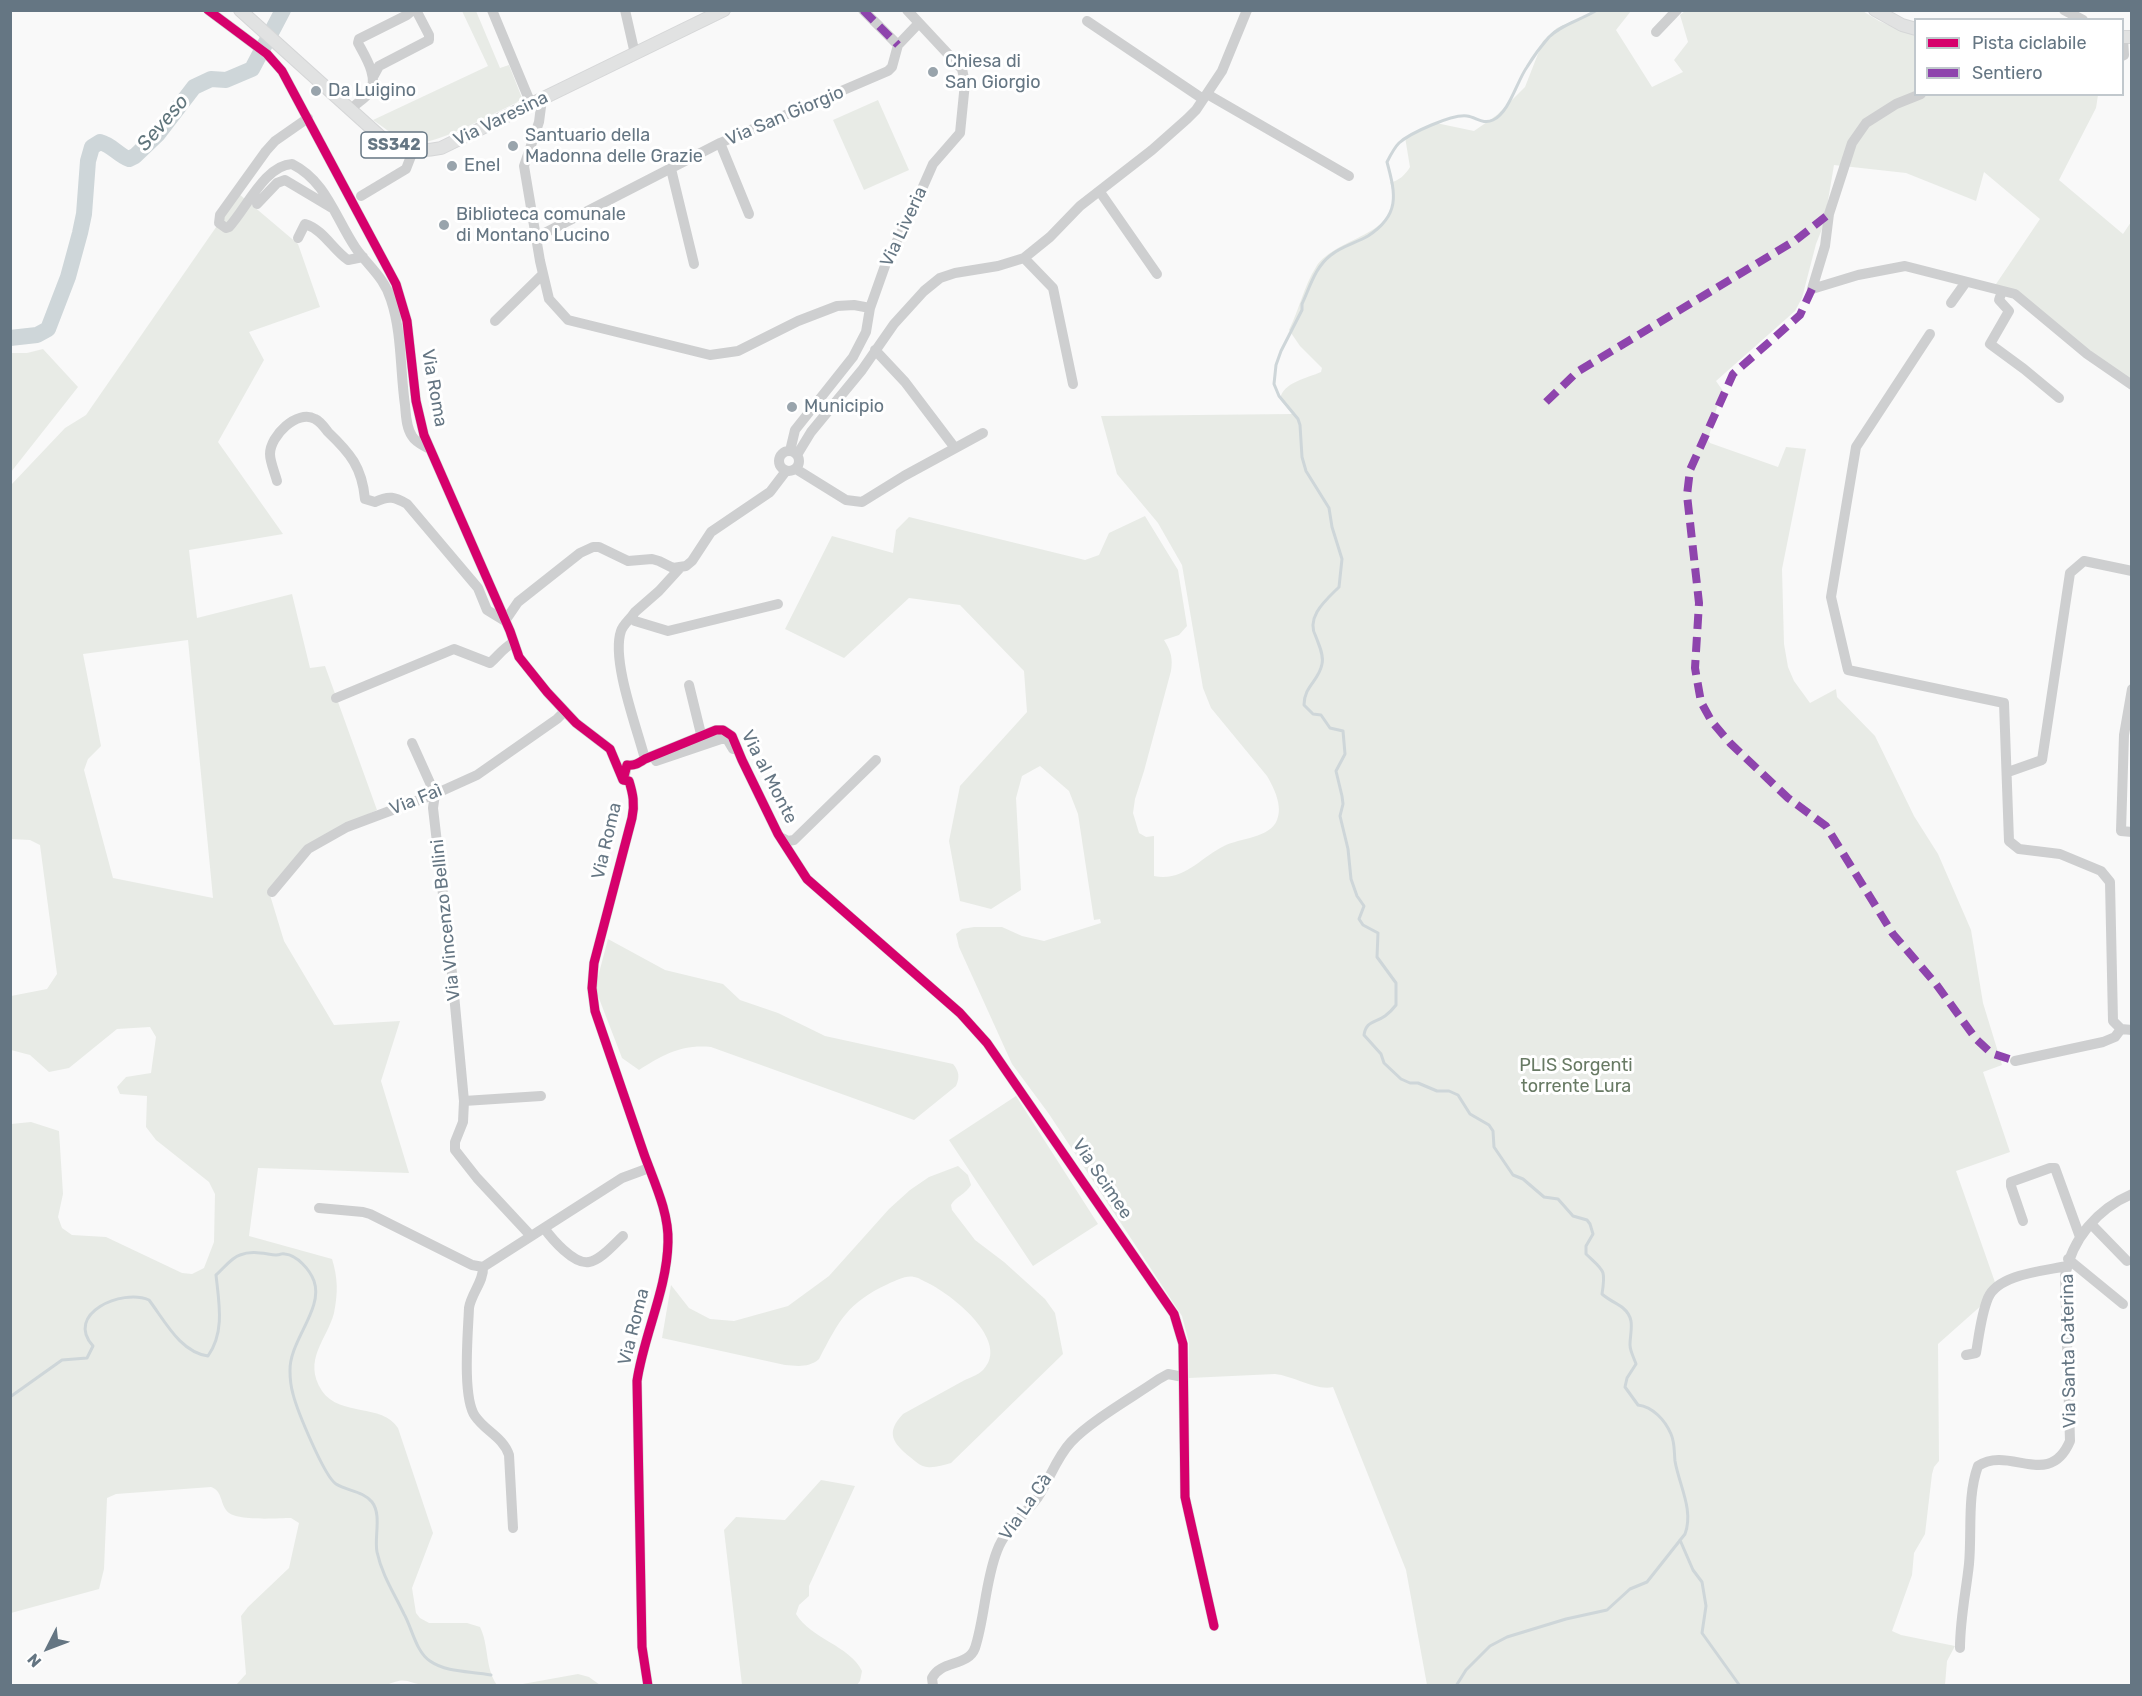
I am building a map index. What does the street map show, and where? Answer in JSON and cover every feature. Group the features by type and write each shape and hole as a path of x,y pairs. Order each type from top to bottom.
{"main road":[{"name":"Via Varesina","path":"240,10 382,138 402,149 413,151 441,148 724,10"},
{"path":"1875,10 1902,25 1914,28"}],"street":[{"name":"Via Roma","path":"208,10 267,54 282,71 396,284 406,321 419,418 430,449 519,657 565,711 610,749 623,780 629,781 635,806 594,963 592,988 598,1019 665,1215 668,1242 663,1281 637,1381 642,1647 648,1686"},
{"path":"351,109 371,91 373,77 379,66 429,40 429,35 414,10 359,39 358,43 373,77"},
{"path":"492,10 537,102 540,122 524,166 535,238 549,299 568,320 710,354 738,351 798,321 837,306 854,305 870,308"},
{"path":"624,10 635,54"},
{"path":"864,10 898,45"},
{"name":"Via Liveria","path":"794,453 795,430 854,357 866,332 870,308 886,263 933,164 960,133 965,83 962,69 907,10"},
{"path":"983,433 862,502 846,500 791,470 781,467 779,461 784,453 794,453 812,432 862,370 894,324 924,291 940,278 1024,258 1042,244 1080,206 1152,150 1196,110 1222,71 1247,10"},
{"path":"1656,32 1677,10"},
{"path":"2064,10 2079,18"},
{"path":"1087,21 1205,97 1349,176"},
{"name":"Via San Giorgio","path":"535,238 720,143 888,71 892,67 898,45 918,24"},
{"path":"2126,37 2126,58"},
{"path":"1916,96 1896,104 1866,123 1852,143 1829,214 1825,246 1812,289 1858,275 1905,266 2015,294 2087,354 2132,385"},
{"path":"308,118 275,141 266,151 220,215 219,223 226,228 229,227 268,177 279,167 292,164 313,178 363,257 386,286 398,330 408,426 417,442 430,449"},
{"path":"720,143 750,214"},
{"path":"361,195 406,169 413,151"},
{"path":"671,169 694,264"},
{"path":"257,204 277,183 285,180 333,208"},
{"path":"1100,192 1157,274"},
{"path":"298,238 305,224 316,228 338,253 348,260 363,257"},
{"path":"1024,258 1053,288 1072,384"},
{"path":"495,321 543,274"},
{"path":"1951,303 1966,282"},
{"path":"2002,291 1999,300 2009,311 1990,344 2025,369 2059,398"},
{"path":"1930,334 1856,447 1831,597 1848,670 2004,703 2009,841 2019,849 2060,854 2101,871 2110,882 2114,1021 2126,1030 2103,1042 2014,1061"},
{"path":"875,350 904,382 955,448"},
{"path":"277,481 270,453 280,429 304,417 315,419 349,453 364,482 365,499 375,502 385,497 395,497 408,504 478,588 487,610 505,621 518,602 580,553 592,547 599,547 628,561 652,559 674,568 680,568"},
{"path":"645,759 619,663 622,628 680,568 692,561 711,532 770,492 799,464 794,453"},
{"path":"2008,771 2042,760 2070,573 2084,561 2132,572"},
{"path":"632,616 635,621 668,631 778,604"},
{"path":"336,698 453,648 490,663 498,657 501,650 514,642"},
{"path":"689,685 701,734"},
{"path":"2132,689 2124,735 2121,831 2132,832"},
{"name":"Via Faì","path":"272,892 308,849 347,827 435,795 477,775 565,711"},
{"name":"Via al Monte","path":"623,780 627,765 633,766 701,734 716,730 724,735 742,760 782,838"},
{"name":"Via al Monte","path":"623,780 639,765 648,764 724,735"},
{"name":"Via Vincenzo Bellini","path":"412,743 435,795 433,808 452,973 464,1106 463,1122 455,1142 455,1150 477,1178 531,1236"},
{"path":"782,838 788,841 794,840 876,760"},
{"name":"Via Scimee","path":"782,838 807,879 960,1013 1001,1060 1174,1314 1183,1344 1185,1497 1214,1626"},
{"path":"464,1106 541,1096"},
{"path":"319,1208 370,1214 472,1265 483,1267 622,1178 649,1168"},
{"path":"2023,1221 2011,1182 2055,1168 2080,1237"},
{"name":"Via Santa Caterina","path":"1960,1648 1961,1620 1969,1563 1973,1483 1978,1466 1992,1460 2040,1466 2050,1465 2061,1457 2070,1441 2065,1276 2068,1263 2080,1237 2103,1210 2132,1194"},
{"path":"2091,1224 2127,1262"},
{"path":"544,1228 574,1258 587,1263 594,1260 623,1236"},
{"path":"1966,1355 1976,1353 1988,1298 1995,1288 2008,1279 2068,1263"},
{"name":"Via Santa Caterina","path":"2068,1263 2123,1304"},
{"path":"483,1267 483,1275 470,1301 469,1308 468,1397 475,1416 506,1447 509,1455 513,1528"},
{"name":"Via La Cà","path":"933,1686 932,1678 941,1667 964,1660 974,1650 991,1569 998,1548 1004,1536 1038,1496 1059,1457 1071,1442 1168,1374 1183,1377"}],"green space":[{"name":"PLIS Sorgenti torrente Lura","path":"1861,10 1879,21 1914,36 1914,96 2098,96 2096,108 2059,180 2123,234 2131,222 2131,383 2088,353 2024,296 1994,287 2040,219 1984,172 1976,201 1906,173 1834,165 1824,224 1816,244 1802,298 1795,311 1716,381 1723,391 1708,440 1710,443 1778,467 1786,447 1806,449 1782,569 1784,644 1788,667 1794,681 1810,703 1836,689 1837,697 1875,736 1914,816 1938,854 1971,930 1983,1003 2002,1065 1983,1072 2010,1152 1956,1171 1997,1288 1983,1304 1938,1344 1939,1461 1932,1474 1925,1534 1914,1553 1912,1575 1892,1631 1901,1635 1955,1646 1947,1661 1945,1685 1427,1685 1406,1570 1333,1387 1319,1387 1275,1374 1189,1378 1189,1343 1182,1316 1049,1114 1012,1064 959,947 956,934 962,929 1002,927 1022,936 1044,941 1101,923 1100,919 1094,920 1078,814 1069,791 1040,766 1022,776 1016,798 1021,890 991,909 960,901 949,841 960,786 1027,712 1024,671 960,605 909,598 844,658 785,629 832,536 893,553 896,530 909,517 1085,560 1099,555 1109,533 1145,516 1178,570 1187,626 1179,635 1164,640 1171,655 1171,671 1133,813 1139,833 1146,837 1154,836 1154,876 1165,877 1183,872 1224,846 1268,831 1279,815 1275,792 1267,776 1211,708 1203,688 1182,565 1158,523 1117,474 1101,416 1292,414 1280,399 1282,393 1291,385 1321,372 1322,368 1300,346 1289,330 1305,290 1316,267 1326,256 1368,233 1389,214 1393,200 1390,182 1402,177 1410,167 1405,137 1436,123 1474,131 1497,115 1525,87 1543,41 1557,28 1595,11 1631,11 1616,30 1652,87 1683,72 1674,60 1688,42 1680,15 1685,11"},
{"path":"462,11 476,11 500,68 509,65 522,98 480,121 435,139 413,143 402,139 373,120 488,66"},
{"path":"878,100 909,170 864,190 833,120"},
{"path":"239,194 298,244 320,307 249,332 264,360 218,442 283,534 189,550 197,618 292,594 310,668 325,666 377,810 304,846 270,895 284,941 334,1025 400,1021 381,1081 409,1173 258,1168 249,1236 332,1259 337,1286 336,1299 331,1323 315,1360 316,1380 330,1399 350,1408 382,1415 398,1428 433,1533 412,1588 416,1613 429,1623 467,1623 480,1627 493,1678 497,1685 435,1686 398,1681 385,1686 236,1685 246,1674 241,1616 289,1568 299,1523 291,1518 246,1518 231,1514 226,1510 217,1491 211,1487 116,1494 107,1498 104,1569 99,1589 11,1613 11,1124 31,1122 59,1131 63,1194 58,1217 62,1228 72,1235 106,1237 182,1273 192,1274 204,1268 214,1242 215,1194 209,1182 156,1140 146,1127 147,1096 120,1094 117,1087 126,1077 151,1073 156,1037 150,1027 117,1029 69,1068 49,1072 30,1055 11,1050 11,996 47,989 57,974 40,845 30,840 11,839 11,485 65,428 86,415","holes":["188,640 213,898 113,878 84,770 88,759 101,746 83,654"]},
{"path":"43,349 78,387 11,472 11,353 27,353"},
{"path":"608,939 665,970 723,984 740,1000 778,1013 825,1036 953,1064 958,1074 956,1086 914,1120 711,1047 682,1049 639,1070 622,1058 595,988"},
{"path":"1016,1096 1098,1224 1033,1266 949,1140"},
{"path":"958,1166 968,1175 971,1185 953,1202 952,1210 975,1240 1004,1262 1045,1299 1055,1313 1063,1354 951,1463 930,1467 918,1464 896,1442 893,1437 894,1427 903,1414 981,1372 990,1358 990,1346 984,1332 962,1307 949,1296 919,1278 901,1279 863,1298 846,1314 819,1359 807,1365 785,1365 662,1338 671,1285 689,1308 710,1319 734,1321 788,1306 829,1276 889,1209 910,1190 929,1177"},
{"path":"821,1480 855,1486 809,1586 809,1596 799,1605 796,1614 811,1630 856,1662 862,1671 860,1681 856,1686 742,1685 724,1530 736,1517 785,1520"},
{"path":"578,1674 589,1677 600,1685 517,1685"}],"waterway":[{"name":"Seveso","path":"10,338 37,335 48,329 68,277 80,233 84,214 88,161 92,147 100,142 129,159 135,156 158,134 194,87 211,79 226,80 252,69 283,10"},
{"path":"1456,1686 1466,1670 1490,1646 1507,1637 1566,1619 1607,1610 1630,1589 1647,1582 1685,1534 1687,1507 1675,1461 1671,1434 1662,1419 1653,1411 1638,1405 1625,1387 1627,1378 1636,1364 1630,1347 1630,1316 1623,1308 1602,1294 1604,1280 1602,1271 1586,1254 1586,1246 1593,1234 1590,1224 1587,1220 1573,1216 1558,1199 1544,1197 1523,1179 1513,1175 1494,1147 1493,1131 1489,1125 1470,1114 1458,1095 1449,1091 1437,1091 1401,1079 1384,1063 1381,1054 1364,1035 1369,1025 1385,1016 1396,1005 1396,983 1377,957 1378,933 1363,925 1359,919 1364,906 1357,896 1351,879 1348,849 1340,816 1342,796 1336,771 1345,754 1343,731 1330,728 1321,715 1313,714 1304,705 1306,693 1318,675 1322,661 1313,623 1319,609 1339,587 1342,559 1329,508 1306,471 1302,457 1298,419 1279,396 1274,384 1276,365 1281,351 1321,265 1335,252 1368,236 1386,220 1393,204 1387,162 1397,145 1421,130 1452,118 1467,116 1486,122 1499,116 1508,104 1529,63 1549,37 1597,10"},
{"path":"10,1397 62,1360 87,1358 93,1346 86,1334 86,1324 91,1314 112,1301 125,1298 138,1297 149,1300 181,1342 189,1349 208,1356 219,1327 216,1275 234,1258 249,1253 283,1254 294,1257 309,1272 316,1292 311,1314 291,1360 291,1382 300,1414 318,1456 336,1484 368,1498 375,1507 377,1513 376,1546 379,1560 421,1652 430,1661 444,1668 491,1675"},
{"path":"1680,1540 1693,1570 1702,1582 1706,1606 1702,1633 1740,1686"}],"marked path":[{"path":"863,10 898,45"},
{"path":"1546,402 1577,372 1796,240 1829,214"},
{"path":"1812,289 1800,315 1733,374 1690,470 1687,495 1699,603 1695,668 1701,702 1712,722 1730,743 1788,798 1826,826 1893,934 1936,984 1976,1039 1991,1053 2015,1061"}],"cycle path":[{"path":"208,10 267,54 282,71 396,284 407,321 416,401 424,435 510,631 519,657 576,723 610,749 623,780 629,781 633,804 632,818 594,963 592,988 595,1011 660,1197 668,1231 664,1277 637,1381 642,1647 648,1686"},
{"path":"623,780 627,765 637,764 716,730 723,730 732,736 778,834 807,879 960,1013 987,1043 1174,1314 1183,1344 1185,1497 1214,1626"}],"place":[{"name":"Chiesa di San Giorgio","path":"933,72"},
{"name":"Da Luigino","path":"316,91"},
{"name":"Santuario della Madonna delle Grazie","path":"513,146"},
{"name":"Enel","path":"452,166"},
{"name":"Biblioteca comunale di Montano Lucino","path":"444,225"},
{"name":"Municipio","path":"792,407"}]}
